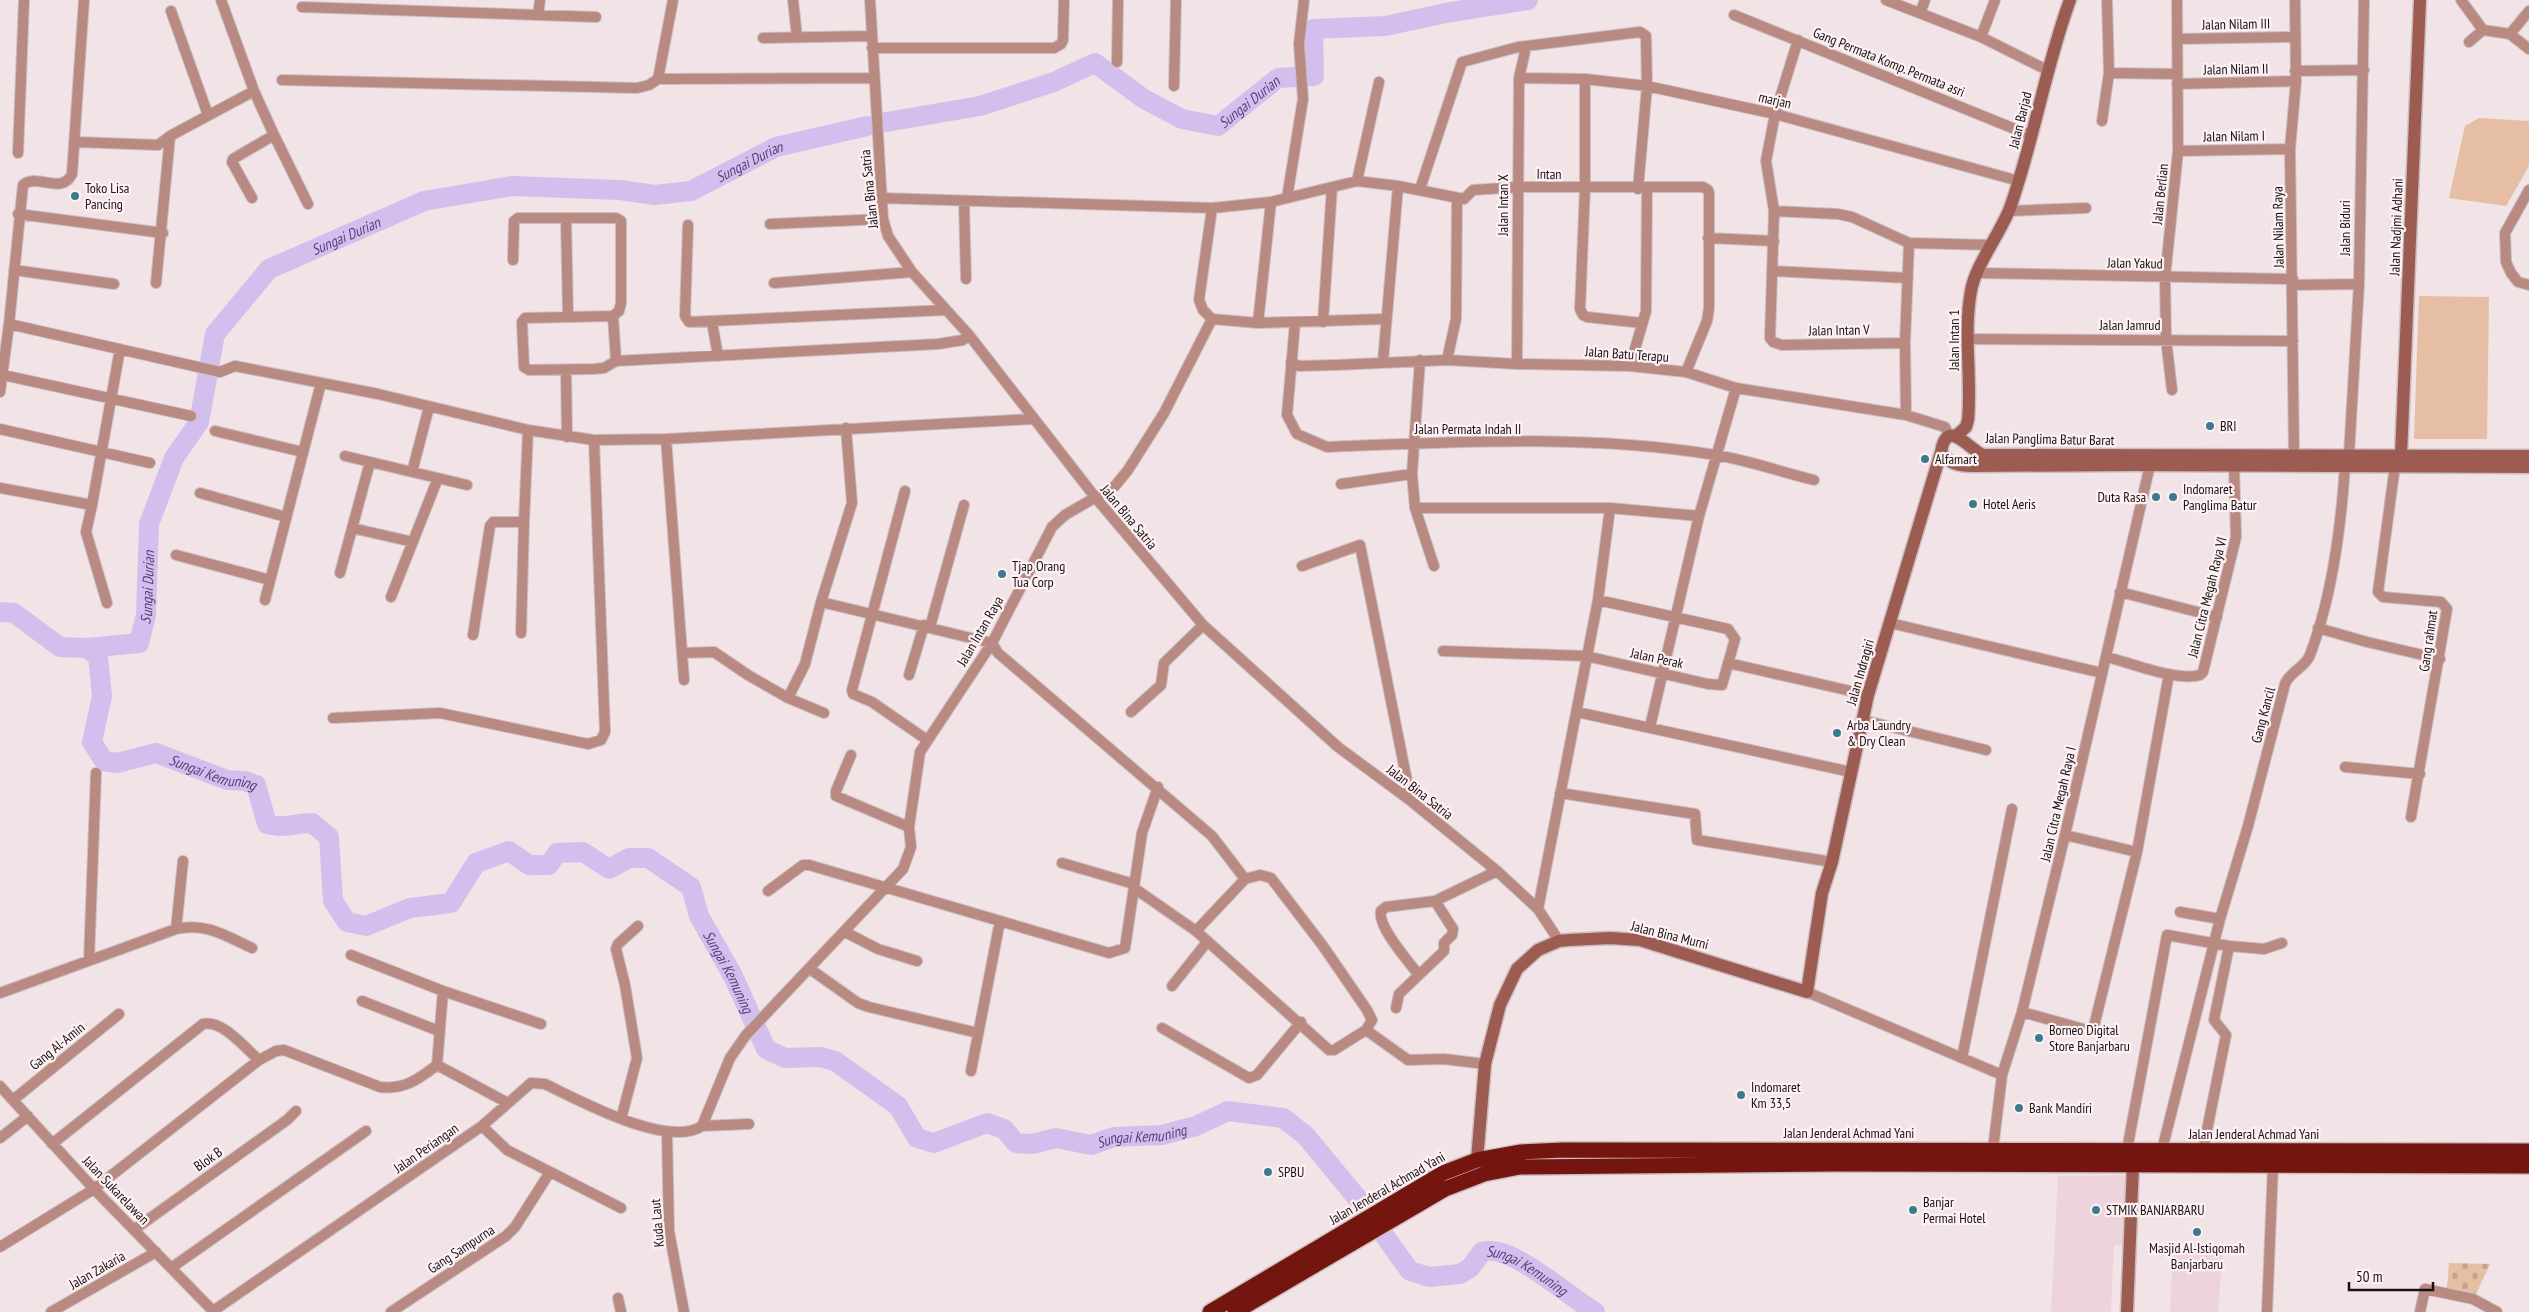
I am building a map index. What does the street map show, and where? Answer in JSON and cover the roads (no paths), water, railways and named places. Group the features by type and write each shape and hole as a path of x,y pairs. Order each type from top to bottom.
{"highway":[{"name":"Jalan Jenderal Achmad Yani","path":"1234,1312 1369,1235 1394,1211 1443,1173 1477,1160 1521,1152 1554,1150 1721,1149 1834,1157 2273,1166 2529,1151"},
{"path":"1721,1149 1721,1165"},
{"name":"Jalan Jenderal Achmad Yani","path":"1210,1312 1364,1220 1394,1211 1484,1174 1520,1167 1721,1165 1993,1149 2203,1150 2419,1158 2529,1166"}],"main road":[{"name":"Jalan Barjad","path":"1992,245 2009,210 2019,180 2032,136 2047,70 2070,0"},
{"name":"Jalan Nadjmi Adhani","path":"2398,461 2420,0"},
{"name":"Jalan Intan 1","path":"1952,436 1966,427 1968,420 1968,339 1971,288 1992,245"},
{"name":"Jalan Panglima Batur Barat","path":"1952,436 1962,438 1976,453 1983,455 2294,454 2347,461"},
{"path":"1934,482 1958,466 1947,460 1941,452 1944,441 1952,436"},
{"name":"Jalan Indragiri","path":"1808,992 1822,893 1832,862 1868,695 1928,495 1934,482 1941,452"},
{"name":"Jalan Panglima Batur Barat","path":"1958,466 2234,465 2347,461 2479,461 2529,456"},
{"name":"Jalan Panglima Batur Barat","path":"2479,461 2529,467"},
{"name":"Jalan Bina Murni","path":"1477,1160 1485,1064 1500,1005 1517,968 1538,950 1559,941 1610,938 1640,940 1808,992"},
{"path":"2127,1312 2133,1164"}],"street":[{"path":"18,154 24,0"},
{"path":"0,392 9,324 18,214 23,185 25,182 60,184 68,181 72,174 76,142 84,0"},
{"path":"221,0 254,90 308,204"},
{"path":"538,15 540,0"},
{"path":"658,79 673,0"},
{"path":"793,0 797,37"},
{"name":"Jalan Bina Satria","path":"870,0 880,198 883,219 888,236 912,272 969,335 1032,419 1203,625 1338,748 1410,801 1497,871 1538,909 1559,941"},
{"path":"872,48 1054,48 1061,44 1062,40 1064,0"},
{"path":"1117,62 1118,0"},
{"path":"1174,86 1176,0"},
{"path":"1287,198 1304,88 1299,44 1304,0"},
{"path":"1886,0 1981,37 2047,70"},
{"path":"1920,14 1925,0"},
{"path":"1981,37 1995,0"},
{"path":"2102,121 2109,73 2107,0"},
{"name":"Jalan Berlian","path":"2172,390 2166,339 2165,278 2178,151 2177,0"},
{"name":"Jalan Nilam Raya","path":"2294,0 2296,76 2290,149 2294,454"},
{"name":"Jalan Biduri","path":"2347,461 2359,284 2359,184 2364,70 2364,0"},
{"path":"2461,0 2483,30 2510,34 2529,49"},
{"path":"302,6 596,17"},
{"path":"170,11 208,115"},
{"path":"2510,34 2529,12"},
{"name":"Gang Permata Komp. Permata asri","path":"1734,16 1798,40 2032,136"},
{"path":"2469,42 2483,30"},
{"path":"1420,190 1462,62 1467,59 1526,47 1645,33 1646,86 1642,189 1646,310 1630,366"},
{"path":"763,38 872,36"},
{"name":"Jalan Nilam III","path":"2177,38 2295,37"},
{"path":"1798,40 1775,114 1766,161 1774,211 1772,272 1908,278"},
{"name":"Jalan Intan X","path":"1517,364 1517,187 1520,78 1526,47"},
{"name":"Jalan Nilam II","path":"2109,73 2177,79 2296,76 2364,70"},
{"path":"282,80 637,88 649,86 658,79 874,78"},
{"name":"marjan","path":"1520,78 1584,79 1646,86 1775,114 2019,180"},
{"path":"1584,79 1584,188 1580,310 1582,315 1642,323"},
{"path":"1356,181 1379,82"},
{"path":"76,142 155,146 254,90"},
{"path":"252,198 234,168 233,159 274,135"},
{"path":"156,284 170,136"},
{"name":"Jalan Nilam I","path":"2178,151 2290,149"},
{"path":"880,198 1212,208 1270,202 1356,181 1398,186 1456,199 1456,319 1447,360"},
{"path":"1383,362 1385,319 1398,186"},
{"path":"1323,322 1332,187"},
{"name":"Intan","path":"1456,199 1464,199 1473,190 1517,187 1642,189 1703,187 1708,190 1709,308 1707,321 1686,372"},
{"path":"2529,190 2505,233 2506,262 2518,282 2529,286"},
{"path":"964,202 966,279"},
{"path":"1258,323 1270,202"},
{"path":"1212,208 1199,300 1203,310 1212,319 1258,323 1295,323 1385,319"},
{"path":"2009,210 2086,208"},
{"path":"1774,211 1838,214 1852,217 1909,243 1992,245"},
{"path":"18,214 162,233"},
{"path":"566,218 568,316"},
{"path":"513,260 515,219 616,218 621,221 621,303 619,311 613,316 525,318 522,322 524,367 529,370 604,368 616,361 938,344 963,340 969,335"},
{"path":"770,224 883,219"},
{"path":"688,225 685,319 689,322 946,310"},
{"path":"1708,238 1774,241"},
{"path":"1906,415 1909,243"},
{"path":"14,270 114,284"},
{"path":"774,283 912,272"},
{"name":"Jalan Intan V","path":"1772,272 1770,338 1773,342 1782,345 1906,343"},
{"name":"Jalan Yakud","path":"1977,273 2359,284"},
{"path":"613,316 616,361"},
{"name":"Jalan Intan Raya","path":"702,1126 730,1058 746,1035 762,1016 888,887 908,861 911,847 909,827 918,762 926,740 992,643 1052,527 1058,520 1115,486 1128,470 1164,413 1212,319"},
{"path":"712,322 718,356"},
{"path":"1291,362 1295,323"},
{"path":"9,324 220,372 235,366 378,394 528,430 594,440 666,439 1032,419"},
{"name":"Jalan Jamrud","path":"1968,339 2292,341"},
{"path":"107,603 86,532 120,349"},
{"path":"1420,360 1412,474 1415,508 1434,566"},
{"name":"Jalan Batu Terapu","path":"1291,362 1299,366 1311,366 1447,360 1517,364 1630,366 1686,372 1736,388 1906,415 1945,427 1952,436"},
{"name":"Jalan Permata Indah II","path":"1291,362 1287,415 1297,434 1327,446 1555,442 1622,445 1715,455 1814,480"},
{"path":"566,370 568,437"},
{"path":"3,375 191,416"},
{"path":"265,600 321,383"},
{"path":"1650,727 1699,516 1715,455 1736,388"},
{"path":"412,472 429,407"},
{"path":"788,698 805,664 821,602 852,503 846,428"},
{"path":"0,429 150,463"},
{"path":"521,633 528,430"},
{"path":"214,431 303,452"},
{"path":"666,439 684,680"},
{"path":"333,718 440,713 588,744 594,744 601,740 605,732 594,440"},
{"path":"345,456 467,485"},
{"name":"Gang Kancil","path":"2162,1150 2213,943 2248,826 2285,684 2292,672 2309,657 2318,628 2340,533 2347,461"},
{"name":"Gang rahmat","path":"2398,461 2378,592 2383,597 2441,602 2446,606 2440,659 2412,817"},
{"path":"340,573 370,462"},
{"name":"Jalan Citra Megah Raya I","path":"1993,1149 2002,1075 2022,1012 2065,835 2150,465"},
{"name":"Jalan Citra Megah Raya VI","path":"2169,674 2192,677 2200,675 2217,617 2236,537 2234,465"},
{"path":"1341,484 1412,474"},
{"path":"391,597 438,478"},
{"path":"0,488 92,505"},
{"path":"905,491 871,613 852,692 872,702 926,740"},
{"path":"200,494 286,517"},
{"path":"908,675 927,626 964,505"},
{"path":"1415,508 1610,508 1699,516"},
{"path":"1538,909 1598,600 1610,508"},
{"path":"474,635 490,526 493,522 524,522"},
{"path":"352,528 413,542"},
{"path":"1302,566 1360,545 1410,801"},
{"path":"176,556 270,580"},
{"path":"2120,592 2217,617"},
{"path":"1598,600 1728,628 1735,638 1728,663 1868,695"},
{"path":"821,602 992,643 998,653 1212,836 1245,879"},
{"path":"1890,623 2102,673"},
{"path":"1131,712 1161,685 1164,663 1203,625"},
{"path":"2318,628 2366,642 2440,659"},
{"name":"Jalan Perak","path":"1444,651 1586,656 1708,684 1722,685 1728,663"},
{"path":"682,653 714,652 748,675 788,698 824,713"},
{"path":"2022,1012 2087,1030 2094,1026 2137,852 2169,674 2107,657"},
{"path":"1577,712 1851,772"},
{"path":"1863,720 1986,750"},
{"path":"851,755 836,791 836,796 909,827"},
{"path":"2345,767 2420,774"},
{"path":"89,960 96,773"},
{"path":"768,891 805,865 888,887 892,890 1110,953 1117,953 1125,948 1142,833 1158,788"},
{"path":"1560,793 1695,814 1697,840 1832,862"},
{"path":"1962,1058 2012,809"},
{"path":"2065,835 2137,852"},
{"path":"176,929 183,862"},
{"path":"1062,864 1134,886 1196,931 1331,1050 1366,1030 1372,1020 1323,946 1271,878 1260,875 1245,879 1196,931"},
{"path":"1418,974 1383,926 1380,916 1381,911 1386,907 1435,901 1497,871"},
{"path":"1396,1008 1399,994 1444,951 1444,943 1452,935 1453,928 1435,901"},
{"path":"2180,912 2220,919"},
{"path":"971,1071 1000,921"},
{"path":"0,993 176,929 190,926 203,927 252,948"},
{"path":"622,1119 637,1058 625,985 616,949 618,944 638,926"},
{"path":"845,932 878,948 917,961"},
{"path":"2126,1150 2167,935 2229,946 2264,948 2282,943"},
{"path":"1172,986 1208,942"},
{"path":"2203,1150 2226,1035 2214,1020 2229,946"},
{"path":"351,955 443,991 541,1024"},
{"path":"810,968 858,1003 868,1007 978,1032"},
{"path":"0,1248 94,1189 258,1060 276,1051 284,1050 380,1087 388,1088 408,1085 436,1065 443,991"},
{"path":"1808,992 2002,1075"},
{"path":"362,1002 439,1031"},
{"name":"Gang Al-Amin","path":"13,1100 118,1014"},
{"path":"1162,1028 1249,1078 1257,1076 1301,1022"},
{"path":"52,1144 203,1024 212,1023 221,1027 258,1060"},
{"path":"1366,1030 1408,1060 1444,1059 1485,1064"},
{"path":"436,1065 508,1103"},
{"name":"Jalan Periangan","path":"213,1312 482,1126 528,1085 540,1083 622,1119 667,1132"},
{"name":"Jalan Sukarelawan","path":"0,1086 94,1189 135,1228 213,1312"},
{"name":"Blok B","path":"135,1228 287,1120 296,1111"},
{"path":"0,1138 28,1116"},
{"path":"667,1132 693,1130 702,1126 749,1124"},
{"path":"482,1126 507,1150 621,1208"},
{"path":"171,1268 366,1131"},
{"name":"Kuda Laut","path":"667,1132 669,1231 684,1312"},
{"path":"2267,1312 2273,1166"},
{"name":"Gang Sampurna","path":"390,1312 506,1236 550,1172"},
{"name":"Jalan Zakaria","path":"51,1312 156,1252"},
{"path":"2420,1312 2425,1289 2473,1299 2498,1312"},
{"path":"618,1298 621,1312"}],"waterway":[{"name":"Sungai Durian","path":"886,122 980,106 1054,82 1095,63 1144,99 1182,119 1218,126 1278,78 1314,76 1313,29 1385,26 1451,12 1528,0"},
{"name":"Sungai Durian","path":"87,648 139,643 146,615 149,524 174,458 199,422 215,334 269,269 424,201 512,186 620,190 655,195 691,191 776,147 867,126"},
{"name":"Sungai Kemuning","path":"0,612 14,613 60,647 87,648 98,657 102,696 92,742 104,761 117,763 156,753 227,780 245,781 256,785 267,824 284,826 312,823 329,837 333,901 347,922 366,926 410,908 451,903 476,863 509,851 529,865 549,865 557,853 583,852 609,869 629,858 648,858 691,887 699,916 733,976 766,1049 785,1058 820,1057 835,1061 898,1106 917,1138 934,1143 987,1123 1004,1129 1016,1143 1032,1144 1056,1138 1091,1145 1114,1137 1162,1135 1196,1126 1228,1111 1283,1118 1305,1135 1358,1199 1410,1271 1429,1277 1460,1274 1470,1268 1482,1252 1494,1251 1508,1255 1540,1273 1595,1312"}],"place":[{"name":"Toko Lisa Pancing","path":"75,196"},
{"name":"BRI","path":"2210,426"},
{"name":"Alfamart","path":"1925,459"},
{"name":"Duta Rasa","path":"2156,497"},
{"name":"Indomaret Panglima Batur","path":"2173,497"},
{"name":"Hotel Aeris","path":"1973,504"},
{"name":"Tjap Orang Tua Corp","path":"1002,574"},
{"name":"Arba Laundry & Dry Clean","path":"1837,733"},
{"name":"Borneo Digital Store Banjarbaru","path":"2039,1038"},
{"name":"Indomaret Km 33,5","path":"1741,1095"},
{"name":"Bank Mandiri","path":"2019,1108"},
{"name":"SPBU","path":"1268,1172"},
{"name":"Banjar Permai Hotel","path":"1913,1210"},
{"name":"STMIK BANJARBARU","path":"2096,1210"},
{"name":"Masjid Al-Istiqomah Banjarbaru","path":"2197,1232"}]}
